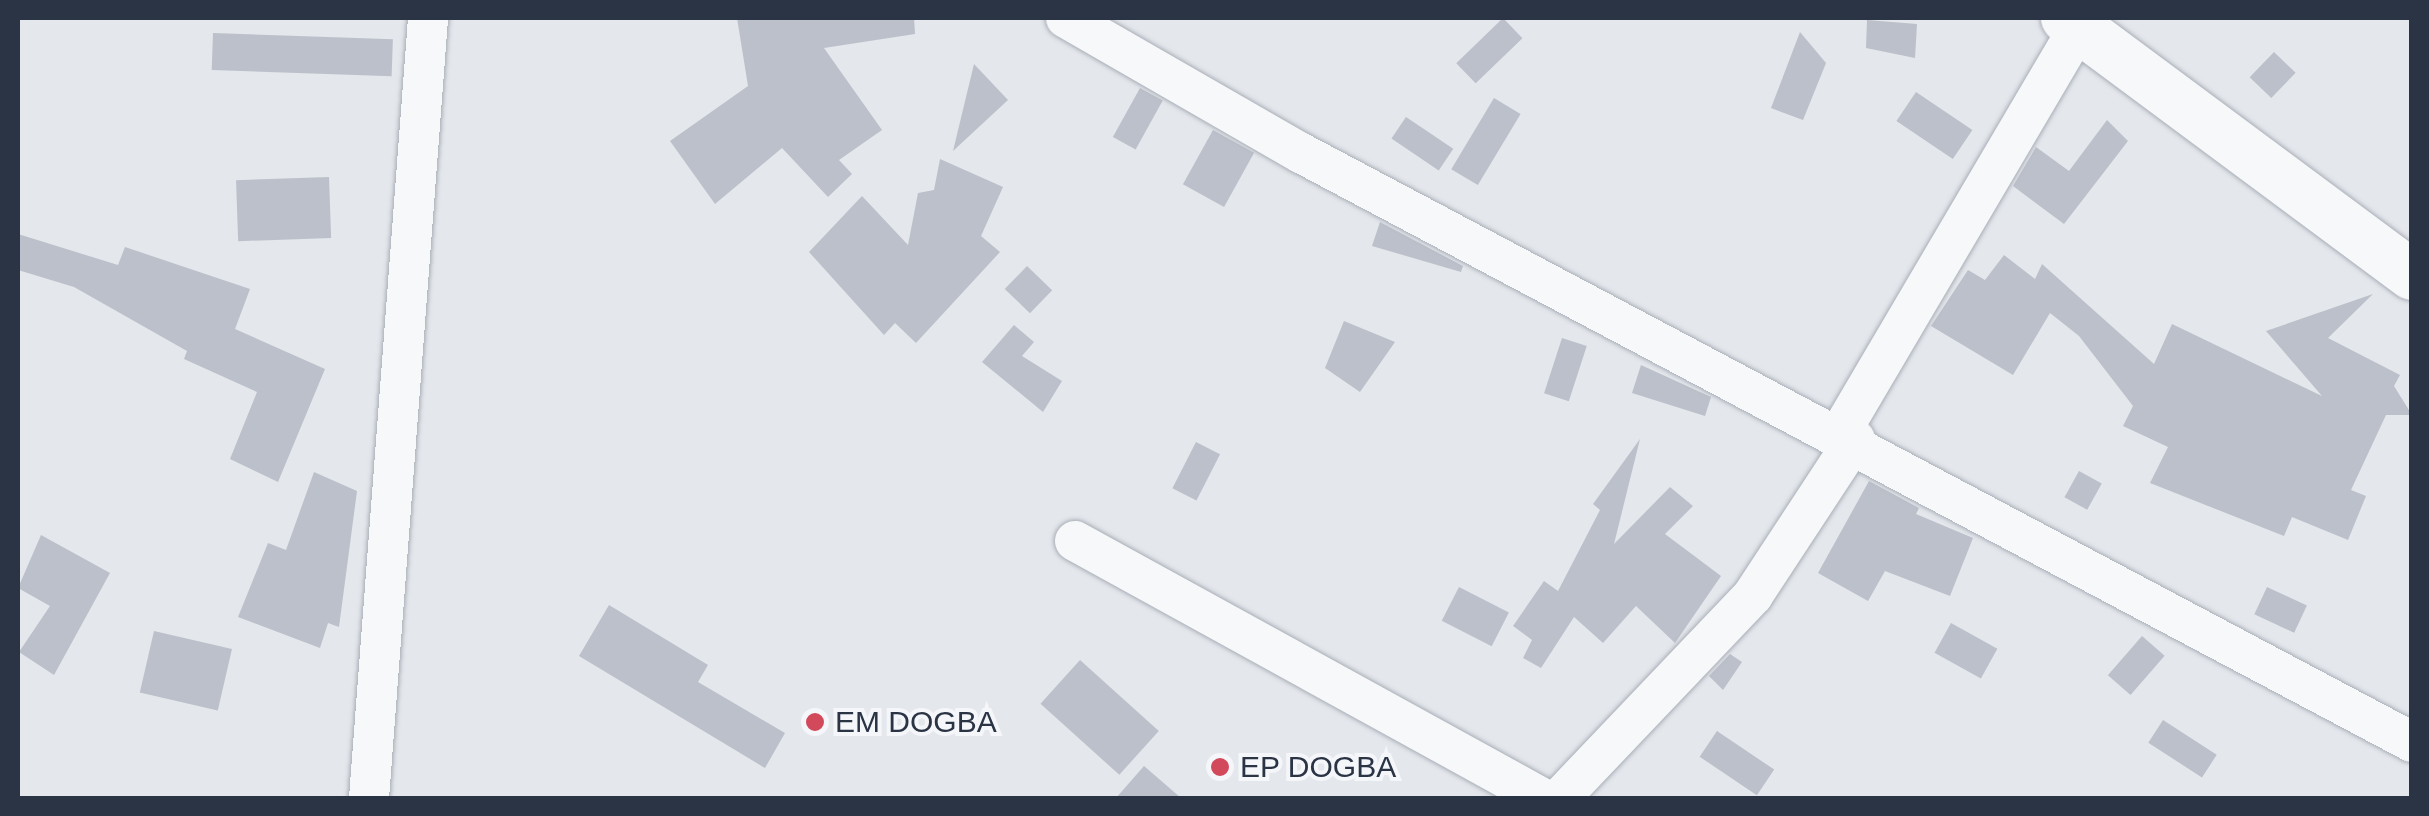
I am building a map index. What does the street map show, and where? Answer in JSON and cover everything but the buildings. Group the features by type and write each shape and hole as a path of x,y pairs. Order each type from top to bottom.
{"street":[{"path":"369,798 428,18"},
{"path":"1066,18 1301,153 1847,436 2412,742"},
{"path":"1560,798 1754,595 2086,25 2412,275"},
{"path":"1075,541 1542,798"}],"place":[{"name":"EM DOGBA","path":"815,722"},
{"name":"EP DOGBA","path":"1220,767"}]}
